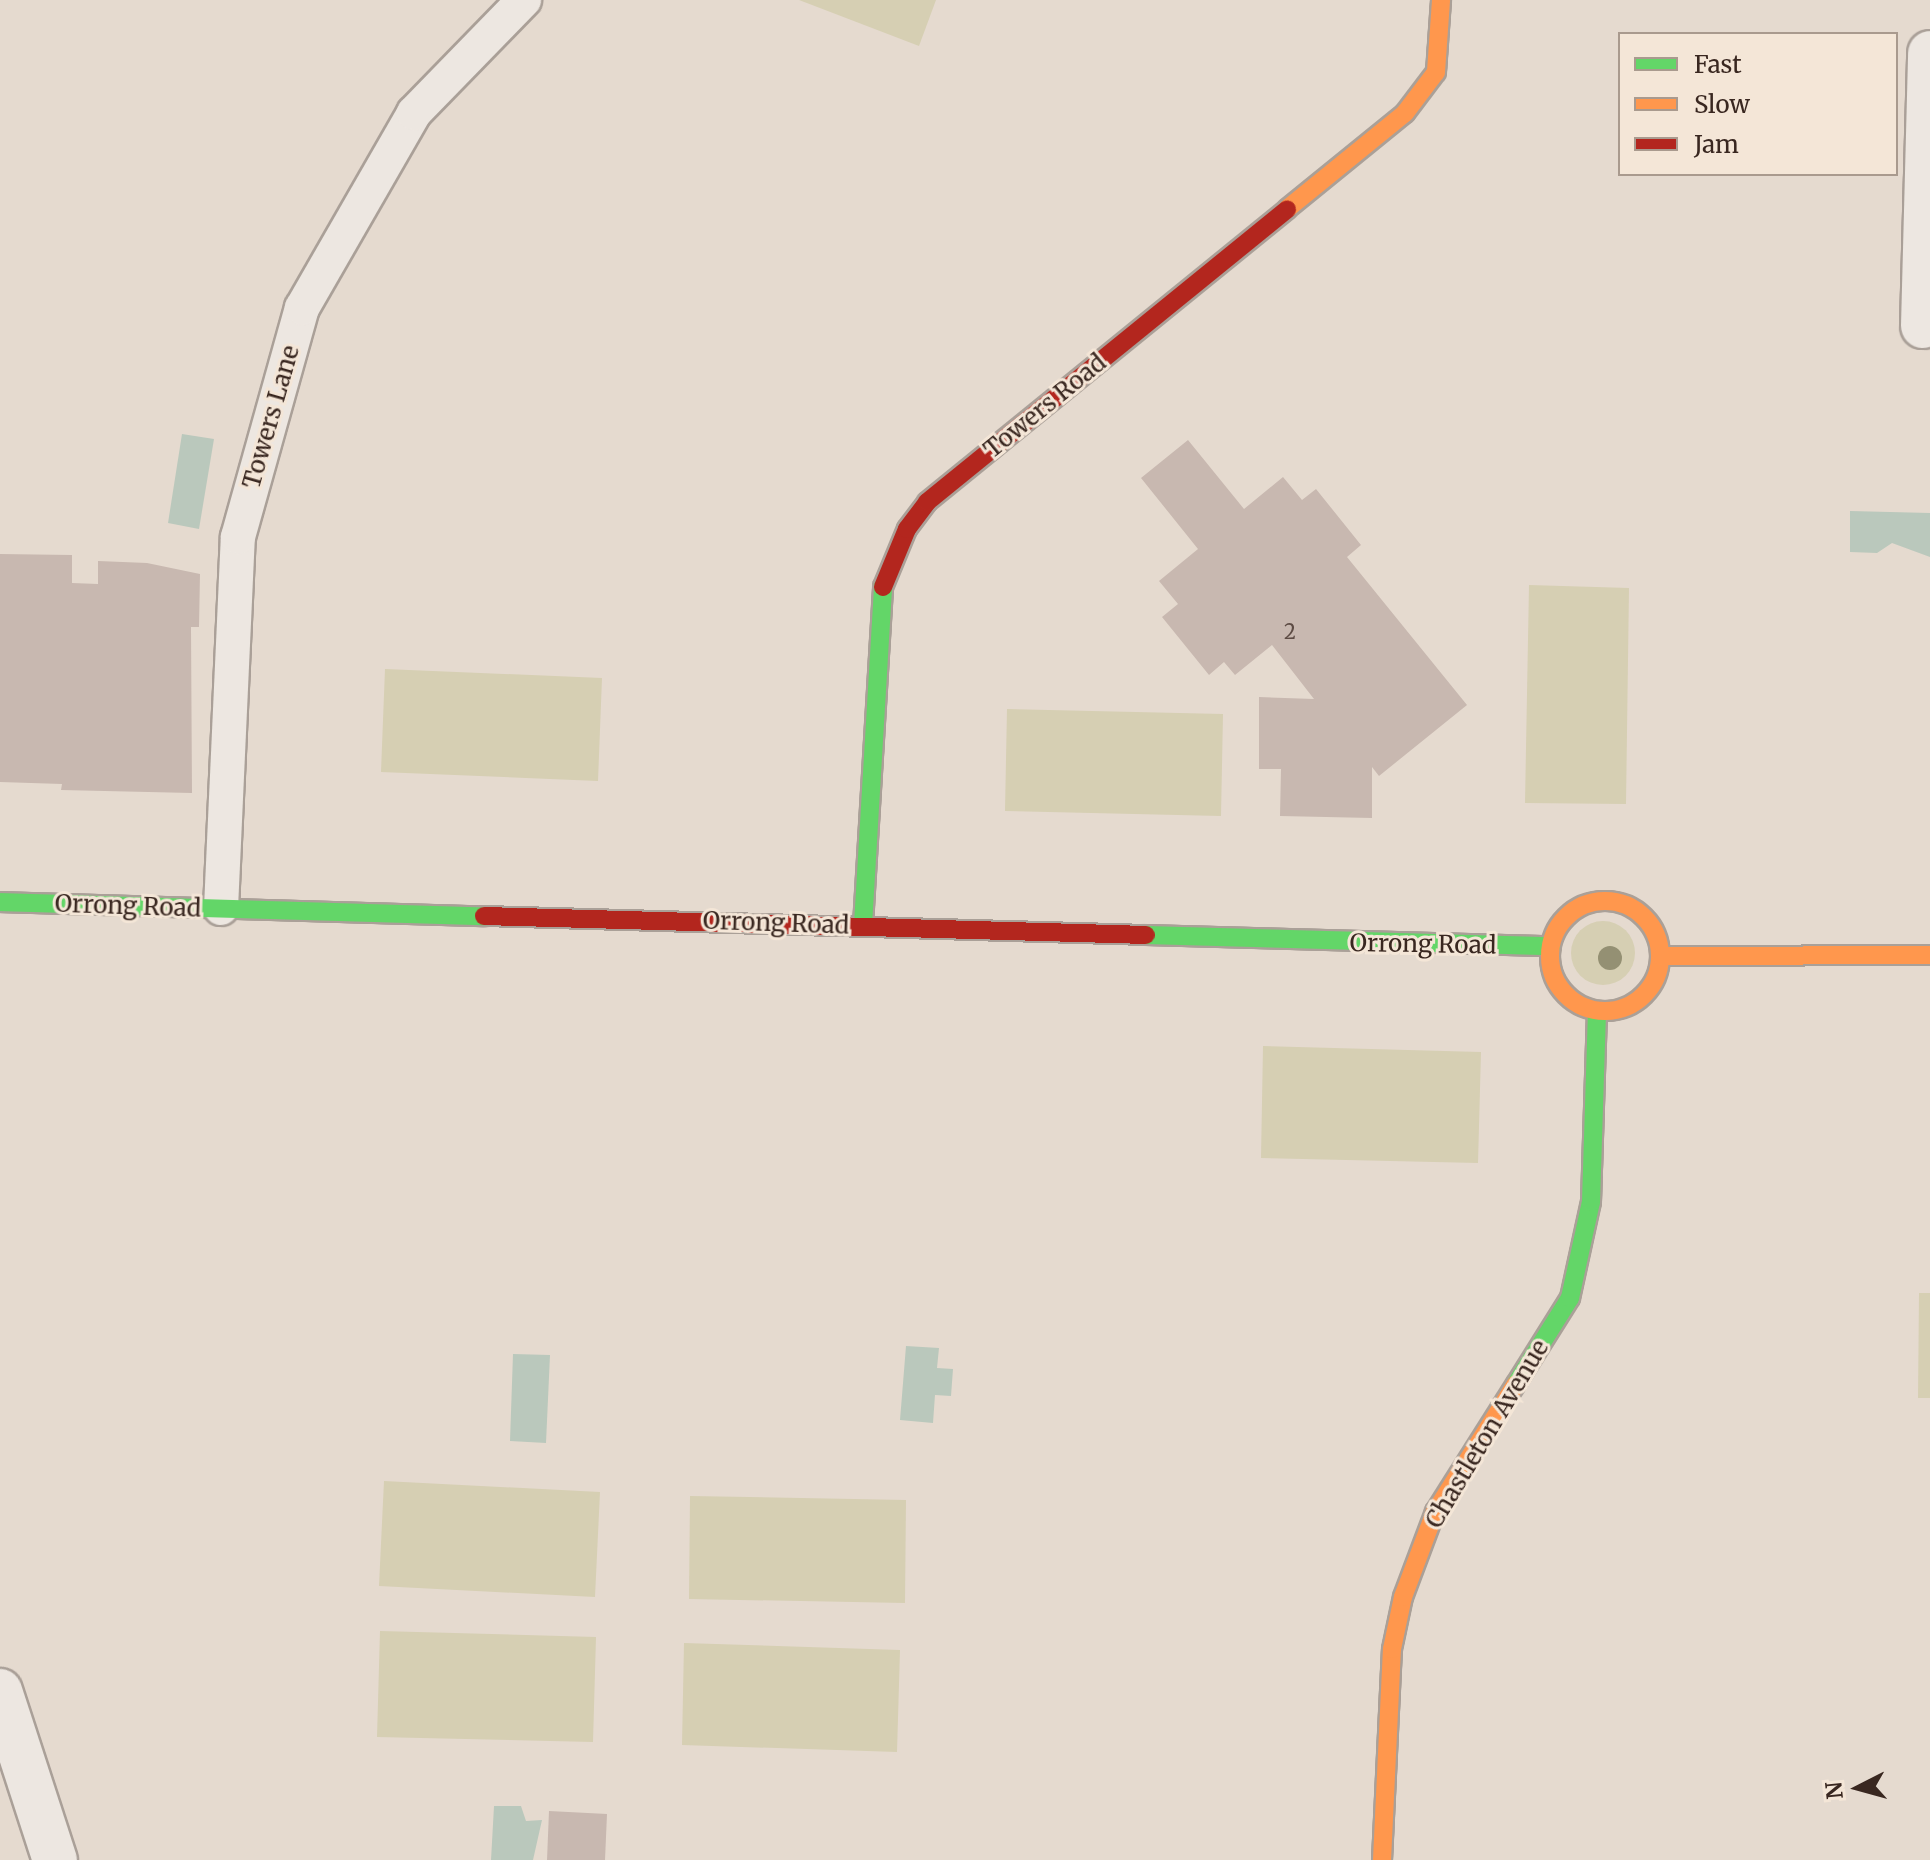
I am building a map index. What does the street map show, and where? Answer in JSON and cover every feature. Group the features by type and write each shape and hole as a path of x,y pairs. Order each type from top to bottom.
{"street":[{"name":"Towers Road","path":"863,925 883,587 907,529 927,502 1405,113 1436,72 1441,0"},
{"path":"1923,326 1930,53"},
{"name":"Orrong Road","path":"0,902 1551,946"},
{"path":"1620,902 1649,922 1661,956 1652,986 1641,998 1629,1006 1597,1011 1581,1006 1556,981 1551,946 1568,914 1583,905 1620,902"},
{"path":"1661,956 1930,955"},
{"name":"Chastleton Avenue","path":"1382,1860 1392,1649 1403,1597 1435,1512 1570,1298 1591,1202 1597,1011"},
{"path":"0,1691 55,1860"}],"lane":[{"name":"Towers Lane","path":"221,908 238,537 302,308 414,113 524,0"}],"shaded area":[{"path":"799,0 936,0 919,46"},
{"path":"182,434 214,439 199,529 168,523"},
{"path":"1850,511 1930,513 1930,557 1892,543 1877,553 1850,552"},
{"path":"1529,585 1629,588 1626,804 1525,803"},
{"path":"385,669 602,678 598,781 381,772"},
{"path":"1007,709 1223,714 1221,816 1005,811"},
{"path":"1603,921 1615,923 1626,930 1633,941 1633,965 1626,976 1615,983 1603,985 1591,983 1580,976 1573,965 1571,953 1573,941 1580,930 1591,923"},
{"path":"1263,1046 1481,1052 1478,1163 1261,1158"},
{"path":"1919,1293 1930,1293 1930,1398 1918,1398"},
{"path":"906,1346 939,1348 937,1368 953,1369 951,1396 935,1395 933,1423 900,1420"},
{"path":"513,1354 550,1355 546,1443 510,1441"},
{"path":"384,1481 600,1492 595,1597 379,1586"},
{"path":"690,1496 906,1500 905,1603 689,1599"},
{"path":"380,1631 596,1637 593,1742 377,1737"},
{"path":"684,1643 900,1650 897,1752 682,1745"},
{"path":"494,1806 521,1806 526,1821 542,1820 533,1860 491,1860"}],"building":[{"path":"1188,440 1244,509 1283,477 1302,500 1316,489 1361,545 1347,557 1467,705 1379,776 1372,767 1372,818 1280,816 1281,769 1259,769 1259,697 1314,699 1272,645 1235,675 1224,662 1209,675 1162,617 1178,604 1159,581 1198,549 1141,478"},
{"path":"0,554 72,555 72,583 98,584 98,561 147,563 200,574 199,627 191,627 192,793 61,790 62,784 0,782"},
{"path":"549,1811 607,1814 605,1860 547,1860"}],"traffic: fast":[{"path":"863,925 883,587"},
{"path":"0,902 484,916"},
{"path":"1146,935 1551,946"},
{"path":"1516,1384 1570,1298 1591,1202 1597,1011"}],"traffic: slow":[{"path":"1287,209 1405,113 1436,72 1441,0"},
{"path":"1605,901 1626,905 1644,917 1656,935 1660,956 1656,977 1644,995 1626,1007 1605,1011 1584,1007 1566,995 1554,977 1550,956 1554,935 1566,917 1584,905 1605,901"},
{"path":"1661,956 1930,955"},
{"path":"1382,1860 1392,1649 1403,1597 1435,1512 1516,1384"}],"traffic: jam":[{"path":"883,587 907,529 927,502 1287,209"},
{"path":"484,916 1146,935"}]}
